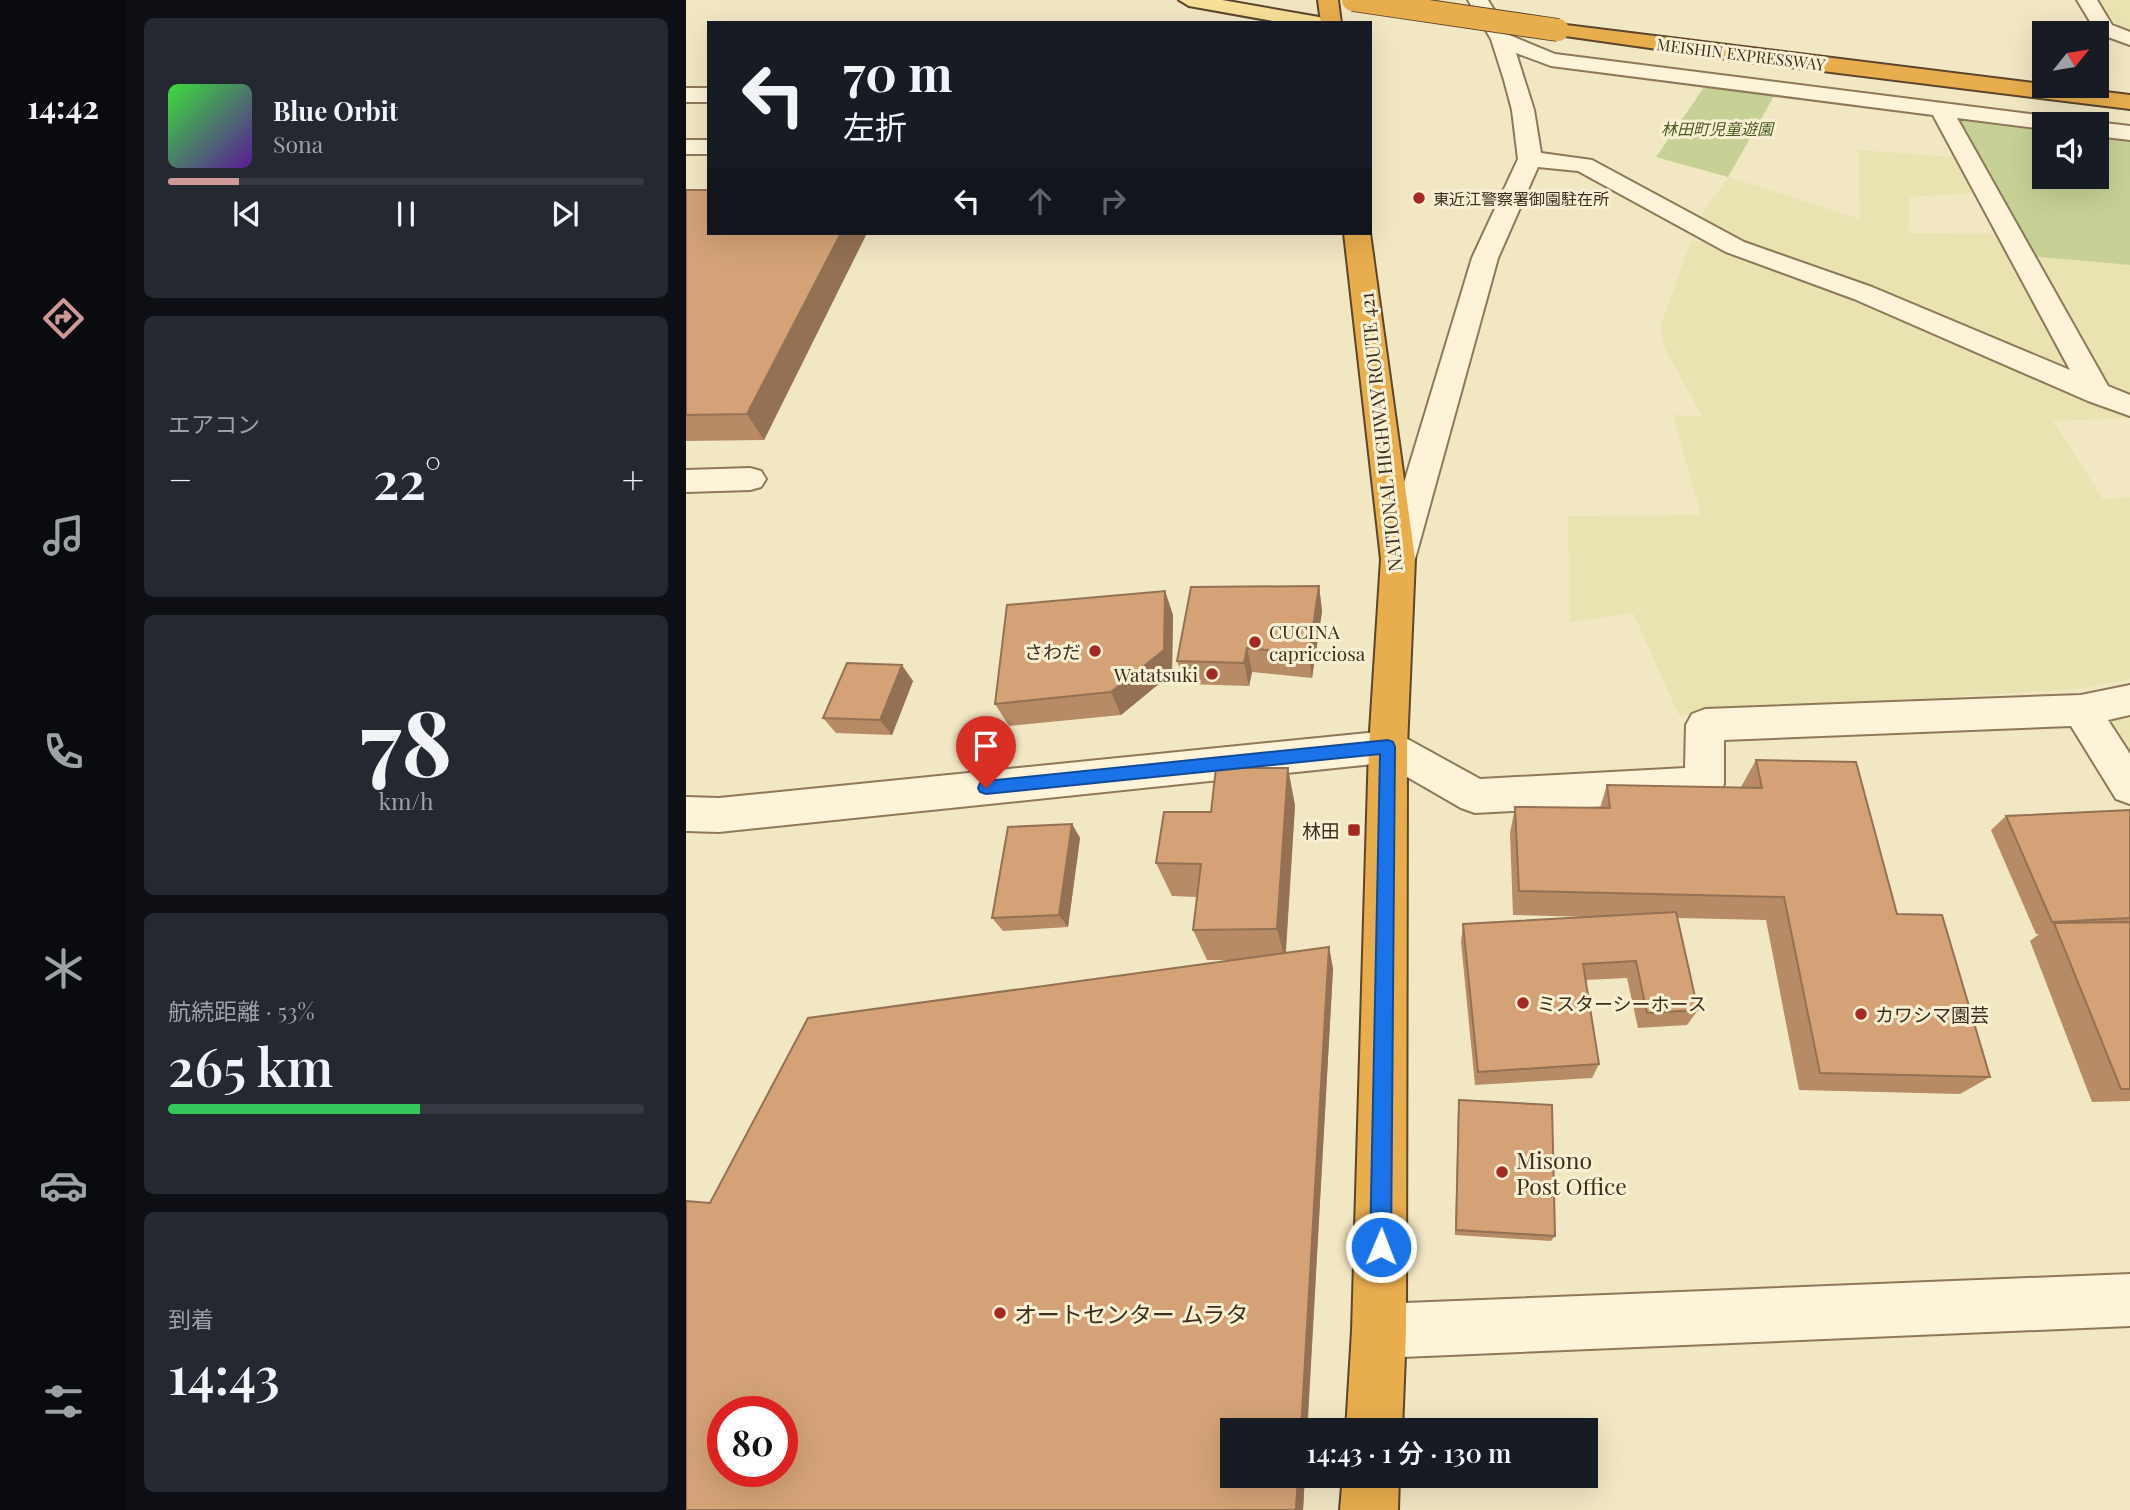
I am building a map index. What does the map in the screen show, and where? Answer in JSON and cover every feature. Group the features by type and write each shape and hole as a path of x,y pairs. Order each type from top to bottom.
{"highway":[{"path":"1328,0 1331,21"},
{"name":"MEISHIN EXPRESSWAY","path":"1353,0 2032,71"},
{"name":"MEISHIN EXPRESSWAY","path":"1476,0 1555,20 1763,58 2130,102"},
{"path":"2109,80 2130,82"},
{"name":"NATIONAL HIGHWAY ROUTE 421","path":"1357,235 1398,559 1388,747 1379,1331 1375,1418"},
{"path":"1369,1510 1370,1488"}],"main road":[{"path":"1189,0 1308,21"}],"street":[{"path":"1398,559 1485,258 1530,159 1523,110 1501,39 1476,0"},
{"path":"2087,0 2104,29 2130,39"},
{"path":"1501,39 1551,60 2032,121"},
{"path":"686,95 707,94"},
{"path":"1942,110 2098,394"},
{"path":"2109,131 2130,133"},
{"path":"1530,159 1584,165 1735,247 1863,293 2130,406"},
{"path":"686,481 750,479"},
{"path":"686,814 719,815 1388,747 1475,796 1704,784 1705,725 2081,710 2130,700"},
{"path":"2081,710 2130,787"},
{"path":"1379,1331 2130,1300"}],"shaded area":[{"path":"2098,0 2130,0 2130,31 2117,26"},
{"path":"1858,150 1956,157 1975,193 1910,197 1908,233 2000,234 2085,380 1731,241 1698,220 1728,177 1860,219"},
{"path":"1691,241 1710,241 1833,286 2130,416 2053,421 2103,499 2130,497 2130,679 2078,689 1679,715 1633,613 1570,622 1568,516 1701,515 1673,415 1702,416 1664,347 1661,325"},
{"path":"2028,256 2130,265 2130,398 2111,391"},
{"path":"2130,714 2130,765 2101,721"}],"green space":[{"name":"林田町児童遊園","path":"1709,80 1778,89 1728,177 1656,157"},
{"path":"1942,110 2032,121 2032,189 2109,189 2109,130 2130,133 2130,265 2028,256"}],"building":[{"path":"686,190 707,190 707,235 840,235 747,414 686,415"},
{"path":"1319,586 1309,654 1247,648 1244,663 1177,661 1191,587"},
{"name":"さわだ","path":"1165,591 1164,650 1111,692 995,704 1007,605"},
{"path":"847,663 902,665 880,720 823,718"},
{"name":"カワシマ園芸","path":"1756,760 1856,762 1897,914 1942,915 1990,1077 1820,1073 1784,897 1519,891 1515,807 1610,808 1607,785 1762,788"},
{"path":"1216,768 1288,768 1277,929 1193,930 1201,864 1156,863 1164,812 1211,812"},
{"path":"2130,810 2130,918 2052,922 2006,816"},
{"path":"1072,824 1059,915 992,918 1008,827"},
{"name":"ミスターシーホース","path":"1676,912 1698,1010 1647,1013 1636,961 1583,964 1599,1064 1478,1072 1463,924"},
{"path":"2130,922 2130,1089 2121,1089 2054,923"},
{"name":"オートセンター ムラタ","path":"1329,947 1302,1418 1220,1418 1220,1488 1297,1488 1296,1510 686,1510 686,1201 710,1203 808,1018"},
{"path":"1459,1100 1552,1105 1555,1236 1456,1230"}],"place":[{"name":"東近江警察署御園駐在所","path":"1419,198"},
{"name":"CUCINA capricciosa","path":"1255,642"},
{"name":"さわだ","path":"1095,651"},
{"name":"Watatsuki","path":"1212,674"},
{"name":"林田","path":"1354,830"},
{"name":"ミスターシーホース","path":"1523,1003"},
{"name":"カワシマ園芸","path":"1861,1014"},
{"name":"Misono Post Office","path":"1502,1172"},
{"name":"オートセンター ムラタ","path":"1000,1313"}],"route":[{"path":"986,788 1388,747 1381,1247"}]}
